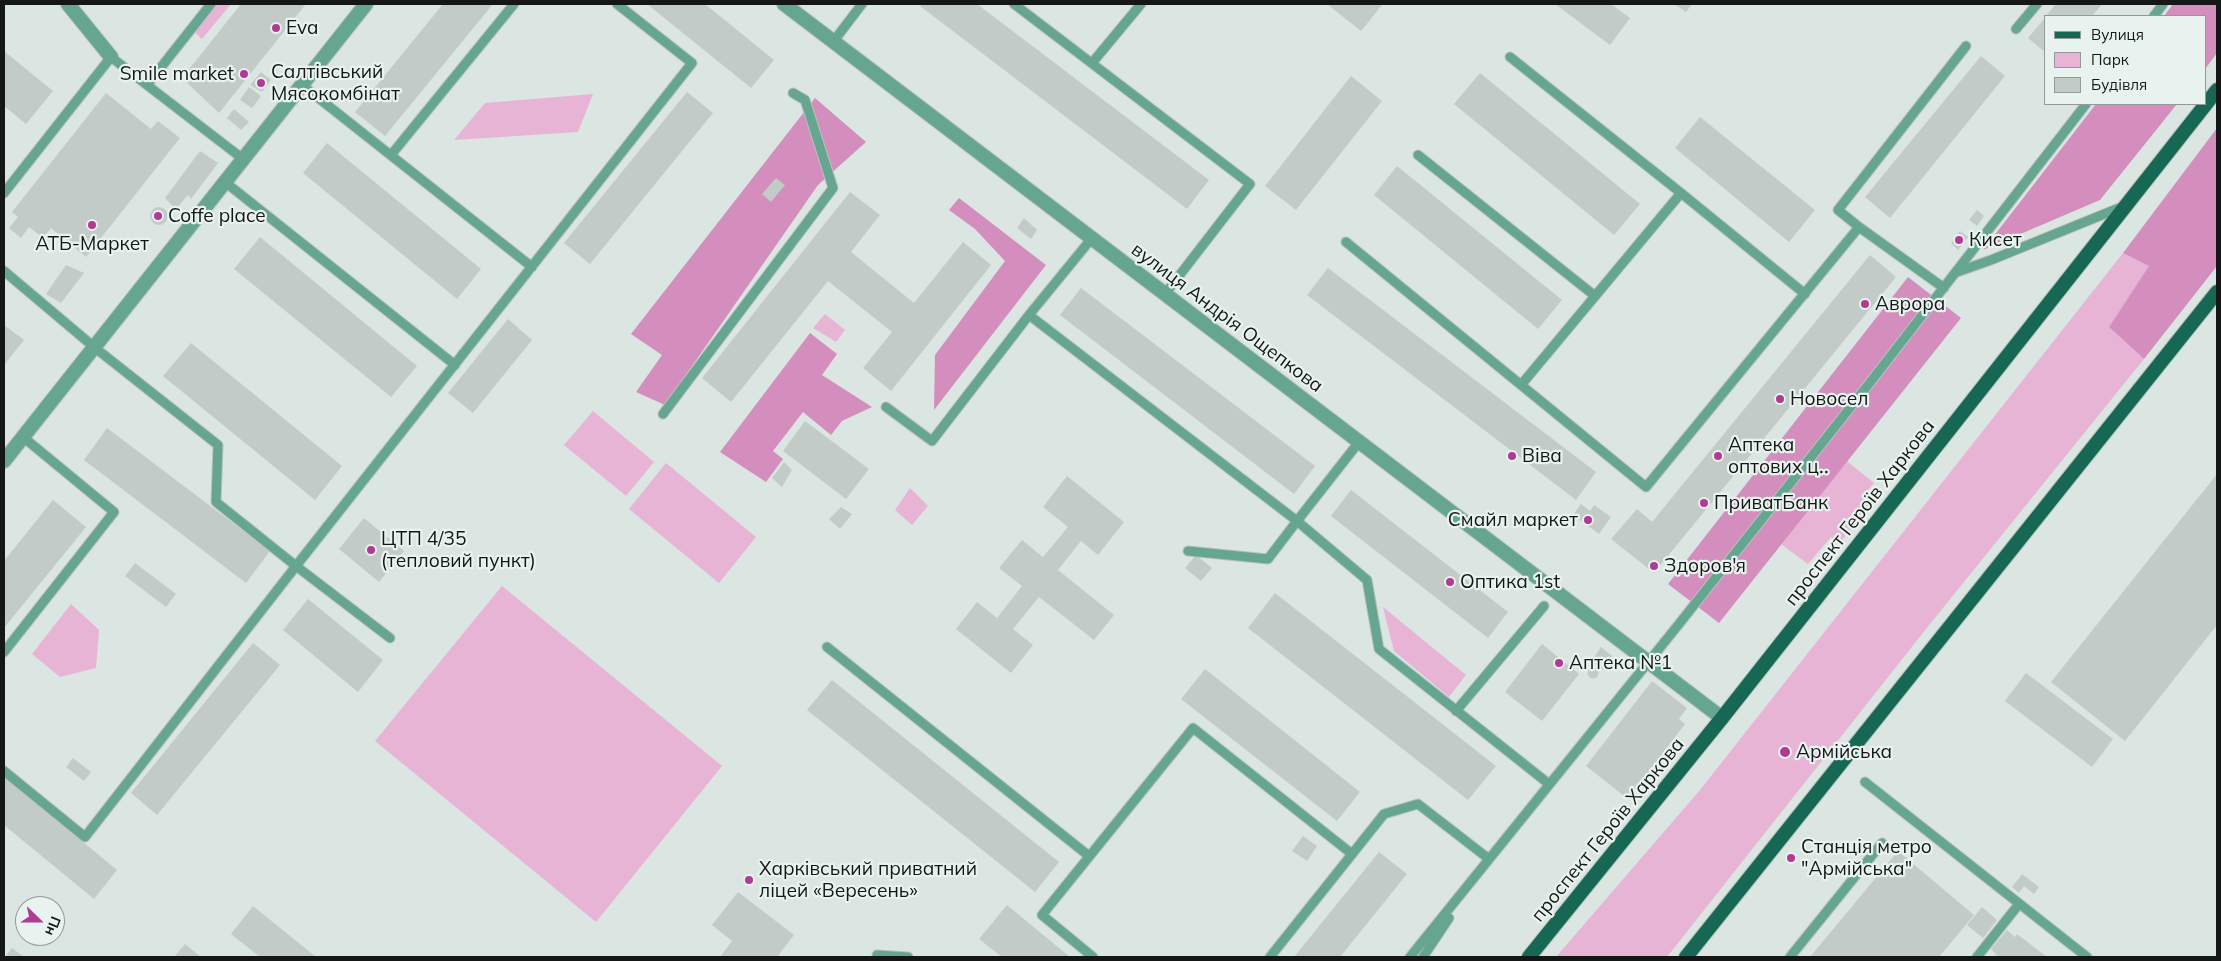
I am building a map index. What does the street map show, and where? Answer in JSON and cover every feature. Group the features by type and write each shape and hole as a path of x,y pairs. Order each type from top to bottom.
{"main road":[{"name":"проспект Героїв Харкова","path":"2206,104 2217,90"},
{"name":"проспект Героїв Харкова","path":"1529,957 1722,718 2205,105"},
{"path":"1686,957 2217,292"}],"street":[{"path":"68,4 111,57"},
{"path":"4,461 366,4"},
{"name":"вулиця Андрія Ощепкова","path":"784,4 1722,718"}],"lane":[{"path":"147,85 212,4"},
{"path":"391,155 514,4"},
{"path":"4,771 85,837 692,63 617,4"},
{"path":"833,42 862,4"},
{"path":"1014,4 1250,184 1164,294"},
{"path":"1092,64 1141,4"},
{"path":"2016,29 2037,4"},
{"path":"2155,15 2163,4"},
{"path":"1944,288 1838,210 1966,46"},
{"path":"1510,56 1681,192 1805,294"},
{"path":"4,193 111,57 243,160"},
{"path":"302,85 532,267"},
{"path":"663,414 833,188 805,100 793,93"},
{"path":"1410,957 1648,662 1944,288 2085,105"},
{"path":"1418,156 1595,296"},
{"path":"225,182 455,365"},
{"path":"1521,385 1681,192"},
{"path":"1956,272 1991,260 2126,205"},
{"path":"1346,242 1646,487 1859,227"},
{"path":"886,407 932,441 1092,238"},
{"path":"4,271 94,347 218,445 216,502 390,638"},
{"path":"1029,316 1297,521 1367,580 1379,649 1549,784"},
{"path":"4,652 114,512 23,437"},
{"path":"1188,551 1268,559 1359,442"},
{"path":"1456,710 1544,606"},
{"path":"827,647 1089,856"},
{"path":"1093,957 1042,915 1193,728 1352,854"},
{"path":"1864,782 2087,957"},
{"path":"1270,957 1384,814 1418,804 1489,859"},
{"path":"1790,957 1882,843"},
{"path":"1423,957 1478,872"},
{"path":"1977,957 2019,904"},
{"path":"877,956 908,957"}],"green space":[{"path":"214,4 231,4 202,39 193,30"},
{"path":"593,94 578,132 454,140 485,103"},
{"path":"2123,253 2150,266 2109,327 2144,359 1926,629 1667,957 1556,957 1700,790"},
{"path":"825,314 845,330 836,342 813,328"},
{"path":"593,411 654,462 626,496 564,445"},
{"path":"1843,458 1874,483 1862,497 1870,504 1840,543 1831,537 1808,564 1777,541"},
{"path":"666,463 756,537 719,583 629,509"},
{"path":"910,488 928,506 912,525 895,510"},
{"path":"502,586 722,766 596,922 375,741"},
{"path":"71,604 99,630 96,668 60,677 32,654"},
{"path":"1383,607 1466,675 1449,697 1394,651"}],"shaded area":[{"path":"2173,4 2217,4 2217,53 2206,68 2206,15 2165,15"},
{"path":"815,98 866,142 818,185 665,405 636,392 662,355 631,334"},
{"path":"2095,105 2176,105 2100,200 1983,250"},
{"path":"2217,128 2217,266 2144,359 2109,327 2149,266 2123,253"},
{"path":"959,198 1046,265 934,410 935,355 1005,261 975,229 949,210"},
{"path":"1908,277 1961,318 1719,623 1668,584"},
{"path":"810,333 837,354 822,375 872,407 842,421 831,435 803,412 773,451 783,459 766,482 720,452"}],"building":[{"path":"241,4 306,4 219,113 182,78"},
{"path":"443,4 493,4 385,136 355,112"},
{"path":"647,4 705,4 774,60 751,88"},
{"path":"922,4 977,4 1209,180 1187,209 920,6"},
{"path":"1327,4 1380,4 1382,5 1361,31"},
{"path":"1555,4 1611,4 1630,18 1610,45"},
{"path":"1674,4 1692,4 1686,12"},
{"path":"2056,4 2102,4 2093,15 2047,15"},
{"path":"2044,19 2044,51 2028,38"},
{"path":"4,51 53,91 26,124 4,106"},
{"path":"1981,56 2005,76 1890,218 1865,197"},
{"name":"Салтівський Мясокомбінат","path":"261,72 271,80 262,92 250,85"},
{"path":"1480,73 1640,204 1614,235 1454,104"},
{"path":"1351,76 1382,101 1296,210 1265,186"},
{"path":"249,87 261,96 252,108 240,100"},
{"path":"687,92 713,113 590,264 564,243"},
{"path":"106,93 151,129 158,121 180,138 86,257 51,228 43,238 29,227 21,238 9,228 18,217 12,212"},
{"path":"234,109 249,122 241,130 227,118"},
{"path":"1700,117 1815,210 1789,242 1675,148"},
{"path":"327,143 481,269 457,299 303,173"},
{"path":"200,151 218,163 191,199 188,195 176,209 165,198"},
{"path":"1397,166 1562,300 1538,329 1374,195"},
{"path":"776,178 785,185 771,202 762,194"},
{"path":"850,192 880,215 851,252 914,303 963,242 991,265 891,391 863,368 892,332 828,281 731,402 702,378"},
{"name":"Coffe place","path":"155,207 163,207 168,212 166,223 155,225 150,220 150,212"},
{"path":"1977,210 1984,216 1977,226 1969,220"},
{"path":"1024,218 1037,230 1031,239 1017,228"},
{"name":"Кисет","path":"1960,231 1968,237 1958,250 1951,243"},
{"path":"260,237 417,366 391,397 234,269"},
{"path":"1870,255 1896,277 1654,573 1611,539 1637,509 1652,522"},
{"path":"66,265 84,273 61,303 46,294"},
{"path":"1328,268 1596,472 1576,500 1307,295"},
{"path":"1081,288 1315,466 1294,494 1060,315"},
{"path":"508,319 532,340 473,413 448,393"},
{"path":"4,325 24,340 4,365"},
{"path":"191,343 342,466 315,500 163,376"},
{"path":"805,421 869,469 846,499 783,451"},
{"path":"107,428 270,551 246,583 84,460"},
{"path":"784,462 792,470 782,487 772,478"},
{"path":"2217,474 2217,625 2125,741 2051,682"},
{"path":"1067,476 1124,522 1098,555 1081,541 1058,570 1114,615 1094,640 1039,597 1013,629 1033,645 1011,673 956,629 977,602 997,618 1022,586 999,568 1022,540 1043,557 1068,527 1043,507"},
{"path":"1351,490 1508,612 1488,638 1331,516"},
{"path":"53,500 86,527 4,628 4,561"},
{"path":"1581,504 1590,511 1594,505 1611,517 1599,534 1573,515"},
{"path":"841,507 852,514 840,529 829,519"},
{"name":"ЦТП 4/35 (тепловий пункт)","path":"364,518 404,551 379,582 339,549"},
{"path":"1196,555 1212,568 1201,581 1185,568"},
{"path":"135,563 176,594 166,607 125,576"},
{"path":"1275,593 1496,766 1468,800 1248,628"},
{"path":"308,599 383,660 358,692 283,630"},
{"path":"253,643 280,665 157,815 131,793"},
{"path":"1542,644 1579,674 1542,721 1505,692"},
{"path":"1601,647 1612,656 1602,670 1591,662"},
{"path":"1593,667 1599,673 1593,679 1587,673"},
{"path":"1205,669 1360,792 1337,821 1181,699"},
{"path":"2026,673 2113,739 2092,767 2005,701"},
{"path":"832,680 1059,862 1035,892 807,710"},
{"path":"1652,681 1687,708 1679,719 1685,724 1628,799 1586,766"},
{"path":"73,758 91,772 84,781 66,767"},
{"path":"4,777 117,870 94,899 4,825"},
{"path":"1303,836 1317,846 1307,861 1292,851"},
{"path":"1898,851 1974,915 1939,957 1810,957"},
{"path":"1379,852 1407,874 1340,957 1294,957"},
{"path":"2022,874 2039,887 2034,894 2024,886 2019,893 2012,887"},
{"path":"738,892 794,935 777,957 720,957 732,941 712,925"},
{"path":"1007,905 1070,957 1002,957 979,939"},
{"path":"253,906 316,957 260,957 231,934"},
{"path":"1982,907 1997,920 1983,938 1967,925"},
{"path":"2007,930 2015,937 2017,934 2047,957 1998,957 1991,949"},
{"path":"185,944 201,957 174,957"},
{"path":"12,948 24,957 5,957"}],"place":[{"name":"Eva","path":"276,28"},
{"name":"Smile market","path":"244,74"},
{"name":"Салтівський Мясокомбінат","path":"261,83"},
{"name":"Coffe place","path":"158,216"},
{"name":"АТБ-Маркет","path":"92,225"},
{"name":"Кисет","path":"1959,240"},
{"name":"Аврора","path":"1865,304"},
{"name":"Новосел","path":"1780,399"},
{"name":"Віва","path":"1512,456"},
{"name":"Аптека оптових ц‥","path":"1718,456"},
{"name":"ПриватБанк","path":"1704,503"},
{"name":"Смайл маркет","path":"1588,520"},
{"name":"ЦТП 4/35 (тепловий пункт)","path":"371,550"},
{"name":"Здоров'я","path":"1654,566"},
{"name":"Оптика 1st","path":"1450,582"},
{"name":"Аптека №1","path":"1559,663"},
{"name":"Армійська","path":"1785,752"},
{"name":"Станція метро \"Армійська\"","path":"1791,858"},
{"name":"Харківський приватний ліцей «Вересень»","path":"749,880"}]}
